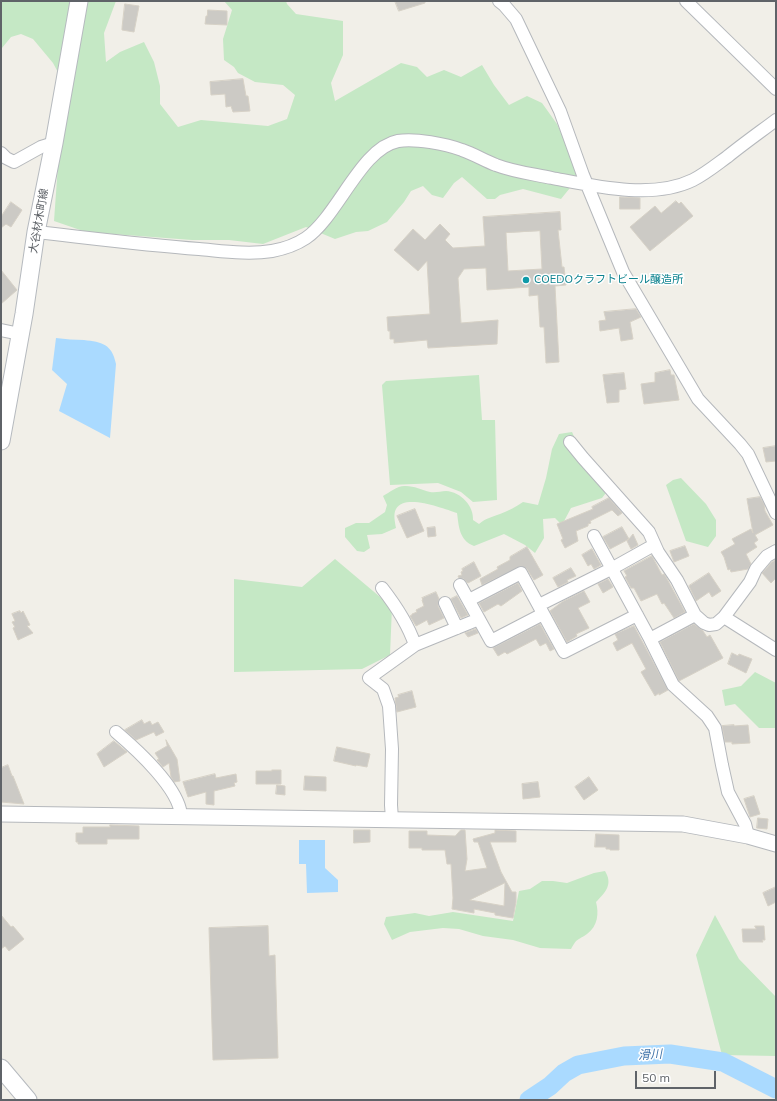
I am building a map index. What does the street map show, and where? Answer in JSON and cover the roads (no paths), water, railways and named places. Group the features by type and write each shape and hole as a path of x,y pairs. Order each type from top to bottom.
{"main road":[{"name":"大谷材木町線","path":"1,442 36,232 54,143 79,1"},
{"path":"1,1068 28,1100"}],"street":[{"path":"686,1 776,89"},
{"path":"504,2 516,20 560,111 587,184 623,272 698,400 748,454 776,513"},
{"path":"36,232 180,248 237,252 273,251 292,245 306,238 321,223 373,156 386,146 395,142 409,140 427,142 462,150 509,170 611,189 636,190 665,188 693,180 776,120"},
{"path":"1,153 6,158 14,162 41,147 54,143"},
{"path":"1,330 20,334"},
{"path":"570,442 649,532 654,545 677,580 695,615 709,625 716,624 724,616 750,582 756,569 767,556 776,551"},
{"path":"594,536 650,639 673,685 707,716 715,728 728,792 745,824 748,836"},
{"path":"460,585 491,641 541,609 654,545"},
{"path":"469,600 521,573 564,652 637,615"},
{"path":"382,588 404,621 415,646"},
{"path":"445,603 457,628"},
{"path":"650,639 695,615"},
{"path":"724,616 776,650"},
{"path":"392,819 392,749 389,706 383,689 369,678 415,646 478,619"},
{"path":"116,732 133,746 164,778 181,809 181,816"},
{"path":"1,814 683,824 748,836 776,844"}],"water":[{"path":"56,338 101,343 112,352 116,364 110,438 59,411 67,384 52,370"},
{"path":"299,840 325,840 325,868 338,880 338,892 307,893 306,864 299,864"}],"waterway":[{"name":"滑川","path":"529,1100 550,1086 564,1073 578,1065 624,1056 670,1054 723,1062 776,1089"}],"place":[{"name":"COEDOクラフトビール醸造所","path":"526,280"}]}
